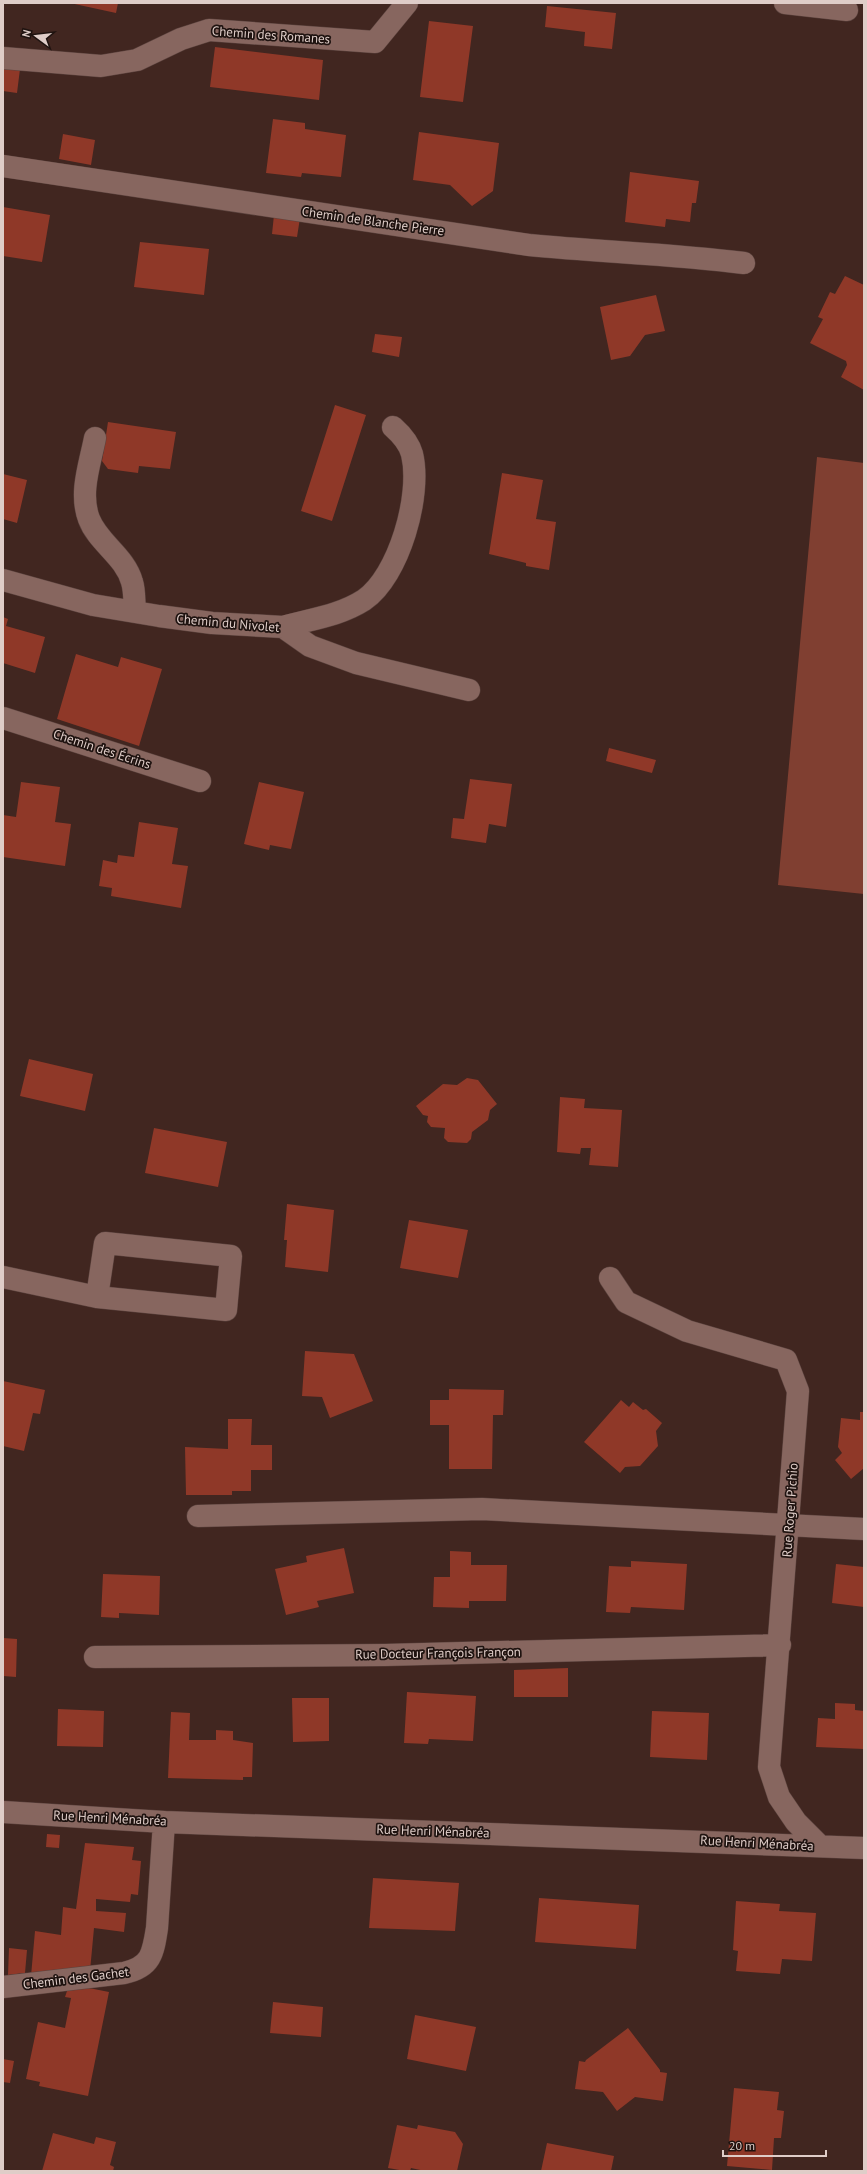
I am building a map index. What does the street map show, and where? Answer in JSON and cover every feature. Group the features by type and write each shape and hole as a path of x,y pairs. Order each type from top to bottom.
{"street":[{"name":"Chemin des Romanes","path":"3,58 101,66 137,60 181,39 209,30 375,42 407,3"},
{"path":"785,3 847,10"},
{"name":"Chemin de Blanche Pierre","path":"3,166 529,245 584,250 666,254 744,263"},
{"path":"283,627 329,616 348,609 365,599 394,563 412,506 415,475 412,453 403,436 393,428"},
{"path":"95,438 86,480 86,496 89,519 98,534 126,568 133,582 135,612"},
{"name":"Chemin du Nivolet","path":"3,580 93,605 212,623 283,627 310,646 356,663 470,690"},
{"name":"Chemin des Écrins","path":"3,718 200,781"},
{"path":"3,1277 97,1297 226,1310 231,1256 105,1243 97,1297"},
{"name":"Rue Roger Pichio","path":"610,1278 626,1302 687,1331 786,1360 798,1391 780,1645 769,1768 779,1797 796,1822 820,1846"},
{"path":"198,1516 482,1509 864,1529"},
{"name":"Rue Docteur François Françon","path":"95,1658 385,1655 780,1645"},
{"name":"Rue Henri Ménabréa","path":"3,1812 164,1822 864,1848"},
{"name":"Chemin des Gachet","path":"3,1987 124,1973 138,1970 148,1962 155,1945 157,1928 164,1822"}],"shaded area":[{"path":"817,457 864,463 864,894 778,885"}],"building":[{"path":"70,3 118,3 116,13"},
{"path":"547,6 616,13 612,49 584,46 585,32 545,27"},
{"path":"429,21 473,26 463,102 420,97"},
{"path":"215,47 323,60 319,100 210,87"},
{"path":"3,67 20,69 17,93 3,91"},
{"path":"273,119 305,123 305,129 346,135 341,177 302,173 301,177 266,173"},
{"path":"419,132 499,143 493,191 472,206 450,185 413,180"},
{"path":"63,134 95,140 91,165 59,159"},
{"path":"630,172 699,181 696,203 692,203 690,222 666,219 665,227 625,222"},
{"path":"3,207 50,215 42,262 3,256"},
{"path":"274,215 300,218 297,237 272,234"},
{"path":"140,242 209,249 204,295 134,287"},
{"path":"845,276 864,285 864,390 841,377 847,365 846,361 810,343 823,319 818,317 830,292 835,294"},
{"path":"656,295 665,331 645,335 630,356 611,360 600,307"},
{"path":"375,334 402,337 399,357 372,352"},
{"path":"335,405 366,415 332,521 301,511"},
{"path":"108,422 176,432 170,469 139,466 138,473 108,469 102,461"},
{"path":"502,473 543,480 536,519 556,522 549,570 526,566 526,563 489,554"},
{"path":"3,474 27,480 17,523 3,519"},
{"path":"3,617 8,619 6,626 45,637 35,673 3,663"},
{"path":"76,654 118,667 121,657 162,669 139,746 57,719"},
{"path":"609,748 656,760 652,773 606,761"},
{"path":"470,779 512,784 506,827 489,824 486,843 451,838 453,818 464,819"},
{"path":"21,782 60,787 55,822 71,824 65,866 3,857 3,815 16,817"},
{"path":"259,782 304,792 291,849 270,845 269,850 244,844"},
{"path":"139,822 178,828 172,864 188,866 181,908 111,896 112,888 99,886 103,860 117,863 118,855 134,857"},
{"path":"29,1059 93,1074 85,1111 20,1096"},
{"path":"467,1078 478,1080 497,1104 490,1110 488,1120 472,1132 471,1139 467,1143 448,1142 444,1138 445,1128 431,1127 427,1122 428,1116 423,1115 416,1106 443,1084 457,1085"},
{"path":"560,1097 585,1099 584,1108 622,1110 618,1167 589,1165 591,1148 581,1148 580,1154 557,1152"},
{"path":"154,1128 227,1142 218,1187 145,1173"},
{"path":"287,1204 334,1210 328,1272 285,1267 287,1240 284,1240"},
{"path":"409,1220 468,1230 458,1278 400,1268"},
{"path":"305,1351 354,1354 373,1401 330,1418 322,1397 302,1396"},
{"path":"3,1381 45,1390 40,1414 33,1413 24,1451 3,1446"},
{"path":"449,1389 504,1390 503,1415 493,1415 492,1469 449,1469 449,1425 430,1425 430,1400 449,1400"},
{"path":"621,1400 629,1407 633,1402 643,1410 646,1409 662,1423 656,1431 658,1446 640,1466 625,1467 620,1473 584,1442"},
{"path":"860,1412 864,1412 864,1468 851,1479 835,1460 842,1453 838,1447 841,1418 860,1420"},
{"path":"228,1419 252,1419 251,1445 272,1445 272,1470 251,1470 251,1491 232,1491 232,1495 186,1495 185,1447 228,1449"},
{"path":"344,1548 354,1593 317,1601 319,1607 286,1615 275,1569 307,1562 306,1556"},
{"path":"450,1551 471,1552 471,1565 507,1565 506,1601 469,1601 469,1608 433,1607 434,1577 450,1577"},
{"path":"631,1561 687,1564 684,1610 631,1607 630,1613 606,1612 609,1566 631,1567"},
{"path":"836,1564 864,1567 864,1607 832,1603"},
{"path":"103,1574 160,1576 159,1615 119,1613 119,1618 101,1617"},
{"path":"3,1638 17,1639 16,1677 3,1676"},
{"path":"568,1668 568,1697 514,1697 514,1670"},
{"path":"407,1692 476,1696 473,1741 429,1739 428,1744 404,1743"},
{"path":"292,1698 329,1698 329,1741 293,1742"},
{"path":"835,1703 855,1704 855,1710 864,1711 864,1749 816,1747 818,1718 835,1719"},
{"path":"58,1709 104,1711 103,1747 57,1746"},
{"path":"652,1711 709,1713 707,1760 650,1757"},
{"path":"171,1712 190,1713 189,1740 216,1740 216,1730 233,1731 233,1740 253,1743 252,1777 243,1777 243,1780 168,1778"},
{"path":"47,1834 60,1835 59,1848 46,1847"},
{"path":"85,1843 134,1847 132,1860 141,1861 138,1895 131,1894 130,1902 96,1899 96,1911 126,1913 124,1932 94,1928 90,1971 31,1976 35,1931 61,1935 63,1907 76,1909"},
{"path":"373,1878 459,1883 455,1931 369,1928"},
{"path":"539,1898 639,1905 636,1949 535,1942"},
{"path":"736,1901 780,1904 779,1911 816,1913 812,1961 782,1959 780,1974 736,1971 738,1951 733,1950"},
{"path":"9,1948 27,1950 25,1973 8,1975"},
{"path":"74,1985 109,1992 88,2096 39,2086 40,2082 26,2079 38,2022 65,2028 71,1998 65,1997 68,1988"},
{"path":"273,2002 323,2007 321,2037 270,2033"},
{"path":"415,2015 476,2027 466,2071 407,2059"},
{"path":"628,2028 660,2072 667,2073 663,2101 635,2097 617,2111 603,2092 575,2089 579,2061 585,2062"},
{"path":"3,2059 14,2061 10,2083 3,2082"},
{"path":"734,2088 779,2092 777,2110 784,2111 781,2138 774,2138 772,2170 727,2166"},
{"path":"397,2125 417,2129 418,2125 455,2132 463,2144 457,2171 425,2171 411,2168 410,2171 405,2171 388,2168"},
{"path":"53,2133 94,2144 96,2137 116,2142 110,2165 114,2167 113,2171 42,2171"},
{"path":"547,2143 614,2156 611,2171 541,2171"}]}
